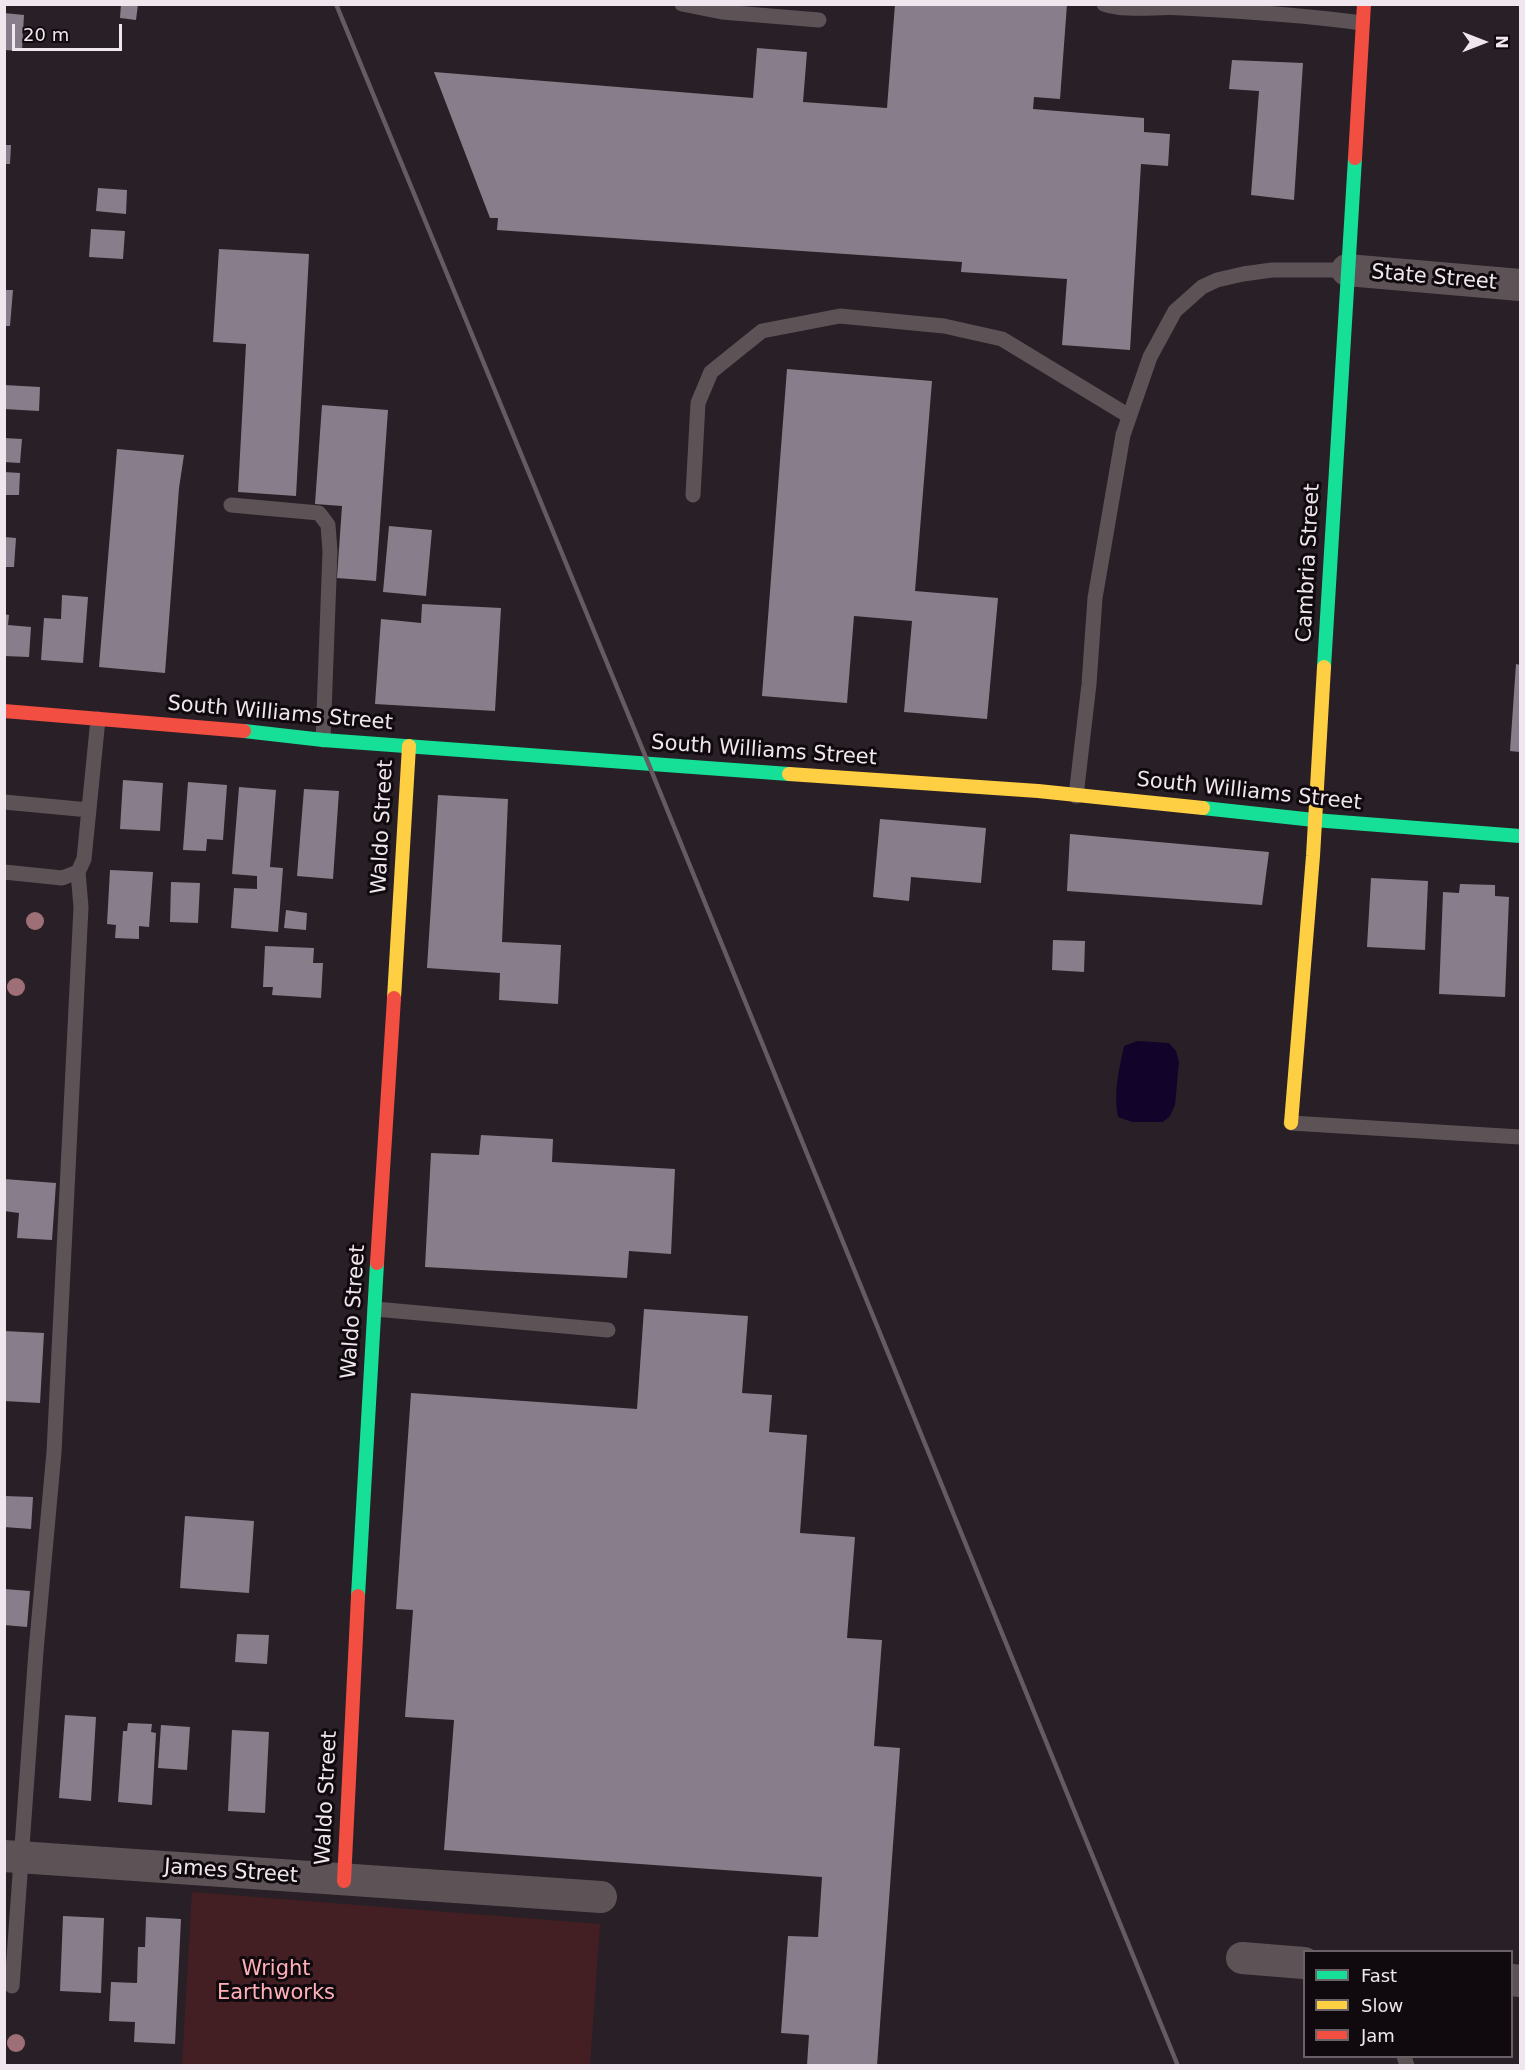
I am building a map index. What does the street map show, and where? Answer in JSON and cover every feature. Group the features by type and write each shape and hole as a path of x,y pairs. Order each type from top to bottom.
{"street":[{"name":"Cambria Street","path":"1291,1123 1313,856 1364,4"},
{"name":"State Street","path":"1347,270 1521,285"},
{"name":"South Williams Street","path":"4,711 224,729 323,740 1038,791 1314,820 1521,836"},
{"name":"Waldo Street","path":"344,1881 362,1515 409,746"},
{"name":"James Street","path":"12,1857 602,1897"},
{"path":"1242,1958 1303,1963"}],"lane":[{"path":"682,4 722,12 819,20"},
{"path":"1104,4 1117,8 1179,8 1362,23"},
{"path":"1076,796 1089,684 1095,597 1123,435 1150,357 1175,311 1202,288 1217,280 1253,272 1347,270"},
{"path":"693,495 698,403 711,372 762,331 840,316 944,326 1002,339 1129,416"},
{"path":"231,505 320,513 328,525 330,551 323,740"},
{"path":"12,1986 12,1857 54,1452 81,930 78,872 84,859 98,719"},
{"path":"4,802 89,810"},
{"path":"4,872 62,878 78,872"},
{"path":"1291,1123 1521,1137"},
{"path":"375,1309 608,1330"}],"green space":[{"name":"Wright Earthworks","path":"192,1892 600,1924 590,2065 182,2065"}],"shaded area":[{"path":"1137,1041 1169,1043 1176,1051 1179,1062 1175,1105 1170,1116 1163,1122 1132,1122 1118,1117 1116,1090 1124,1046"}],"building":[{"path":"121,4 138,4 136,20 120,18"},
{"path":"895,4 1067,4 1060,99 1034,97 1033,109 1144,118 1144,132 1170,134 1168,166 1141,164 1130,350 1062,345 1067,279 961,272 962,262 497,230 498,218 490,218 434,72 753,98 757,48 807,52 803,102 887,108"},
{"path":"4,13 24,15 22,51 4,50"},
{"path":"1232,60 1303,63 1294,200 1251,195 1259,91 1229,89"},
{"path":"4,145 11,145 10,164 4,164"},
{"path":"98,188 127,190 126,214 96,211"},
{"path":"91,229 125,231 123,259 89,257"},
{"path":"219,249 309,254 296,496 238,492 246,344 213,342"},
{"path":"4,290 13,290 10,326 4,326"},
{"path":"787,369 932,381 915,591 998,598 987,719 904,712 912,621 854,616 847,703 762,696"},
{"path":"4,385 40,387 39,411 4,409"},
{"path":"322,405 388,410 376,581 337,578 342,506 315,504"},
{"path":"4,438 22,439 20,463 4,462"},
{"path":"117,449 184,455 179,488 165,673 99,667"},
{"path":"4,472 20,473 19,495 4,495"},
{"path":"389,526 432,530 426,596 383,592"},
{"path":"4,537 16,538 14,567 4,567"},
{"path":"62,595 88,597 83,663 41,660 44,618 61,619"},
{"path":"422,604 501,608 495,711 375,704 381,619 421,623"},
{"path":"4,614 9,615 8,625 31,627 29,657 4,656"},
{"path":"1516,664 1520,665 1520,752 1510,751"},
{"path":"123,780 163,783 160,831 120,829"},
{"path":"188,782 227,785 223,840 207,839 206,851 183,850"},
{"path":"239,787 276,790 270,867 283,868 278,932 231,928 234,888 257,889 257,876 232,874"},
{"path":"304,789 339,791 333,879 297,876"},
{"path":"438,795 508,799 502,942 561,945 558,1004 499,1000 500,973 427,968"},
{"path":"880,819 986,828 981,883 911,877 909,901 873,897"},
{"path":"1070,834 1269,852 1262,905 1067,891"},
{"path":"110,870 153,872 149,927 139,926 139,939 115,938 116,925 107,924"},
{"path":"1371,878 1428,881 1425,950 1367,947"},
{"path":"171,882 200,883 198,923 170,922"},
{"path":"1460,884 1495,885 1495,896 1509,897 1505,997 1439,994 1443,892 1459,893"},
{"path":"286,910 307,913 306,930 284,928"},
{"path":"1053,940 1085,941 1084,972 1052,970"},
{"path":"265,946 314,948 313,963 323,963 321,998 272,995 273,987 263,987"},
{"path":"481,1135 553,1139 552,1162 675,1169 671,1254 629,1251 627,1278 425,1267 431,1153 479,1155"},
{"path":"4,1179 56,1183 52,1240 17,1238 19,1213 4,1211"},
{"path":"644,1309 748,1316 742,1393 772,1395 769,1432 807,1435 800,1533 855,1537 847,1638 882,1640 874,1746 900,1748 877,2066 807,2065 809,2035 781,2033 788,1936 818,1937 822,1877 444,1850 454,1720 405,1717 413,1610 396,1609 411,1393 637,1409"},
{"path":"4,1331 44,1333 40,1403 4,1401"},
{"path":"4,1496 33,1497 31,1529 4,1527"},
{"path":"185,1516 254,1521 249,1593 180,1588"},
{"path":"4,1589 30,1591 27,1627 4,1625"},
{"path":"237,1634 269,1635 267,1664 235,1662"},
{"path":"65,1715 96,1717 91,1801 59,1798"},
{"path":"128,1723 152,1724 151,1732 156,1733 152,1805 118,1802 123,1731 127,1731"},
{"path":"161,1725 190,1727 187,1770 158,1768"},
{"path":"232,1730 269,1732 265,1813 228,1811"},
{"path":"63,1916 104,1918 101,1993 60,1991"},
{"path":"146,1917 181,1919 175,2044 134,2042 135,2022 109,2021 111,1982 137,1983 138,1947 145,1947"}],"railway":[{"path":"336,4 649,765 1178,2066"}],"traffic: fast":[{"path":"1324,667 1355,158"},
{"path":"244,731 323,740 789,774"},
{"path":"1203,808 1314,820 1520,836"},
{"path":"358,1596 377,1263"}],"traffic: slow":[{"path":"1291,1123 1313,856 1324,667"},
{"path":"394,998 409,746"},
{"path":"789,774 1038,791 1203,808"}],"traffic: jam":[{"path":"1355,158 1364,4"},
{"path":"4,711 244,731"},
{"path":"377,1263 394,998"},
{"path":"344,1881 358,1596"}]}
